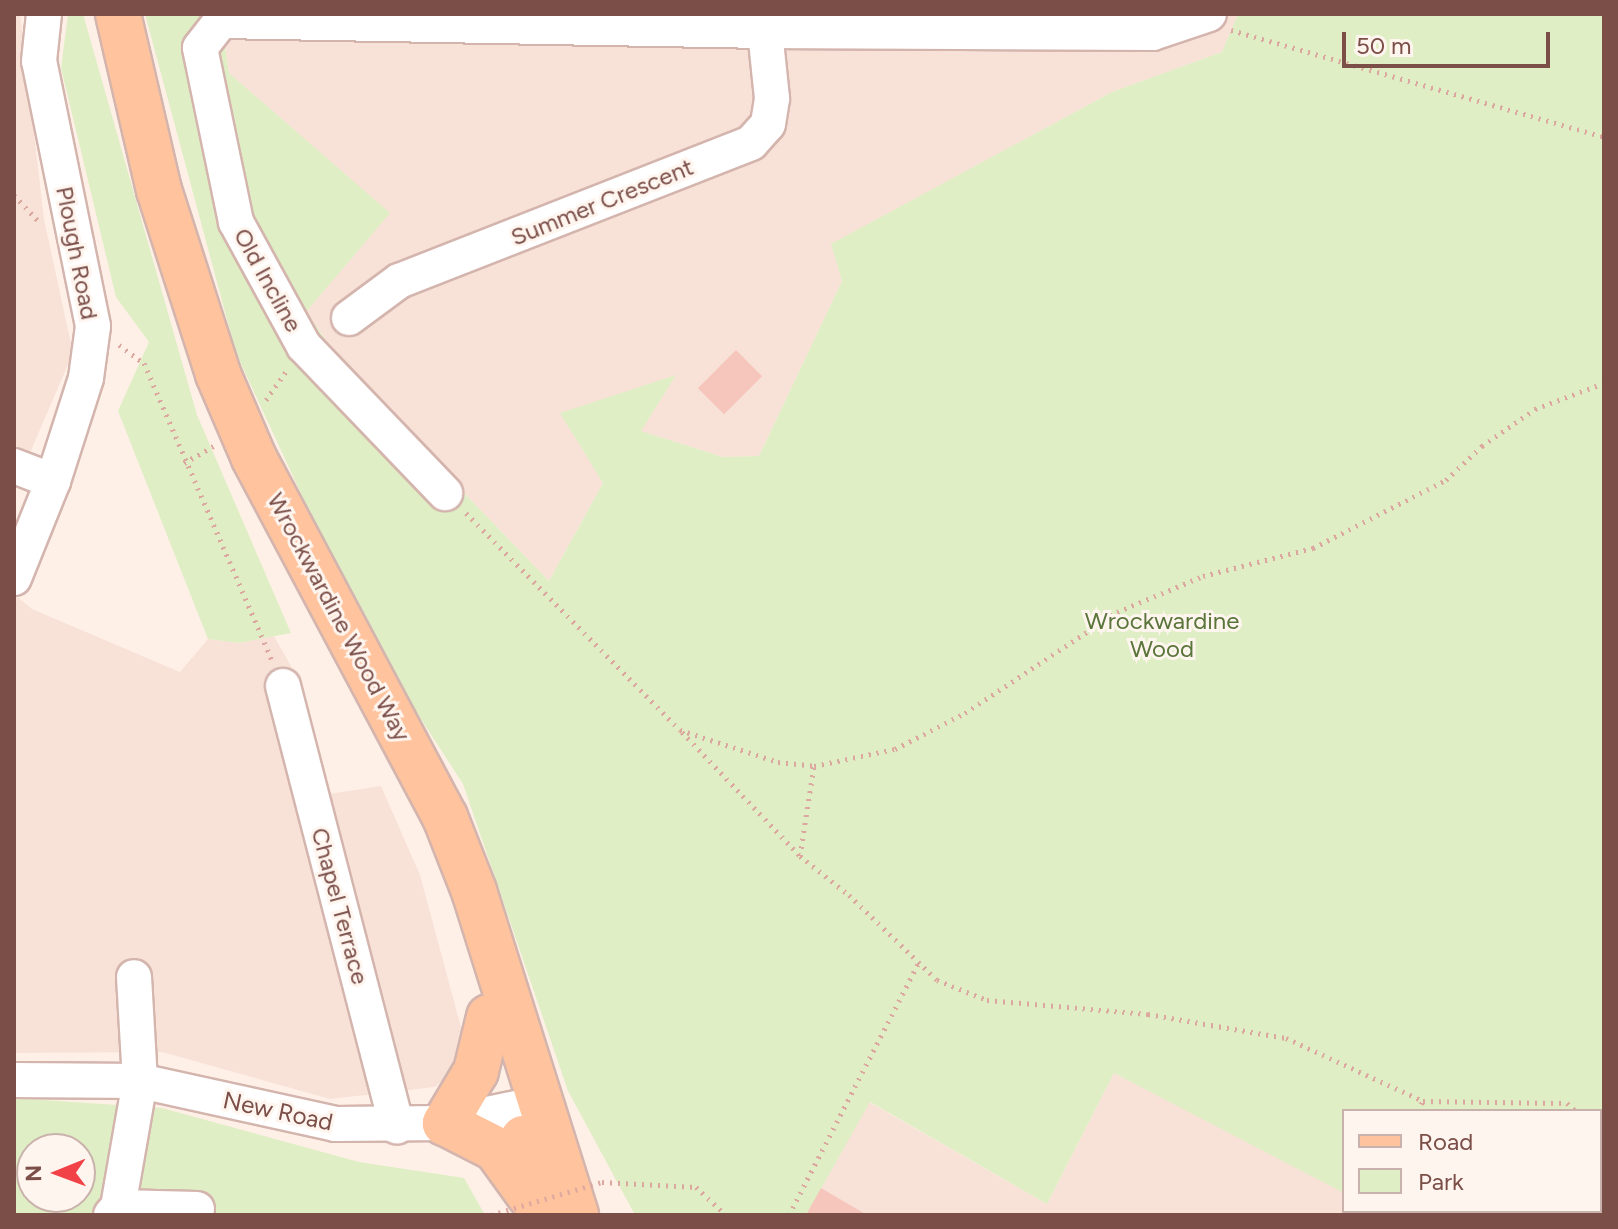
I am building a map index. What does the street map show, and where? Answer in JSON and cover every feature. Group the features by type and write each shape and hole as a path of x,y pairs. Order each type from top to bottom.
{"main road":[{"name":"Wrockwardine Wood Way","path":"100,14 149,220 232,434 434,854 489,1017 565,1206"},
{"name":"Wrockwardine Wood Way","path":"118,14 163,205 232,434 445,817 474,891 527,1106"},
{"path":"489,1017 476,1071 445,1123 496,1149 565,1206"}],"street":[{"name":"Plough Road","path":"14,578 53,481 86,378 93,326 26,63 44,14"},
{"path":"716,20 765,31 1080,24 1153,33 1204,17"},
{"name":"Old Incline","path":"445,493 304,346 236,222 200,48 221,21 716,20"},
{"name":"Summer Crescent","path":"349,318 399,281 751,143 768,124 772,98 765,31"},
{"path":"14,466 53,481"},
{"name":"Chapel Terrace","path":"283,686 397,1126"},
{"path":"134,977 140,1081 114,1211 197,1209"},
{"name":"New Road","path":"14,1080 140,1081 308,1121 397,1126 445,1123 527,1106"}],"path":[{"path":"1204,17 1604,137"},
{"path":"14,195 46,229"},
{"path":"93,326 144,363 184,463 283,686"},
{"path":"184,463 232,434 304,346"},
{"path":"680,730 778,762 814,766 895,749 965,713 1117,612 1203,576 1313,548 1446,480 1482,446 1535,409 1604,383"},
{"path":"445,493 800,856 937,980 987,1000 1148,1014 1286,1038 1423,1101 1567,1103 1574,1109"},
{"path":"800,856 814,766"},
{"path":"789,1215 919,962"},
{"path":"1418,1109 1423,1101"},
{"path":"491,1215 696,1187 726,1215"}],"shaded area":[{"path":"14,14 20,14 44,219 73,353 14,490"},
{"path":"220,14 1238,14 1222,52 1112,92 832,244 842,281 759,456 723,457 640,431 675,377 561,413 603,483 549,581 353,378 306,312 389,213 229,73"},
{"path":"14,594 32,609 180,672 208,639 239,643 274,636 292,668 329,794 381,786 420,875 462,1031 457,1068 435,1087 330,1099 162,1052 14,1053"},
{"path":"1114,1073 1335,1186 1342,1191 1342,1213 1370,1215 806,1215 869,1102 1047,1204"}],"green space":[{"path":"68,14 83,14 197,415 291,633 239,643 208,639 118,411 149,342 116,297 61,68"},
{"name":"Wrockwardine Wood","path":"145,14 220,14 229,73 390,213 306,312 353,378 549,581 603,483 560,413 676,375 641,431 723,457 759,456 842,281 831,244 1112,92 1222,52 1238,14 1604,14 1604,1215 1484,1213 1602,1213 1602,1109 1342,1109 1342,1192 1114,1073 1047,1204 870,1102 806,1215 635,1215 568,1091 463,784 366,634 236,353"},
{"path":"14,1098 162,1108 359,1162 464,1178 485,1215 14,1215"}],"building":[{"path":"736,350 762,376 724,414 698,388"},
{"path":"821,1188 867,1215 806,1215"}]}
